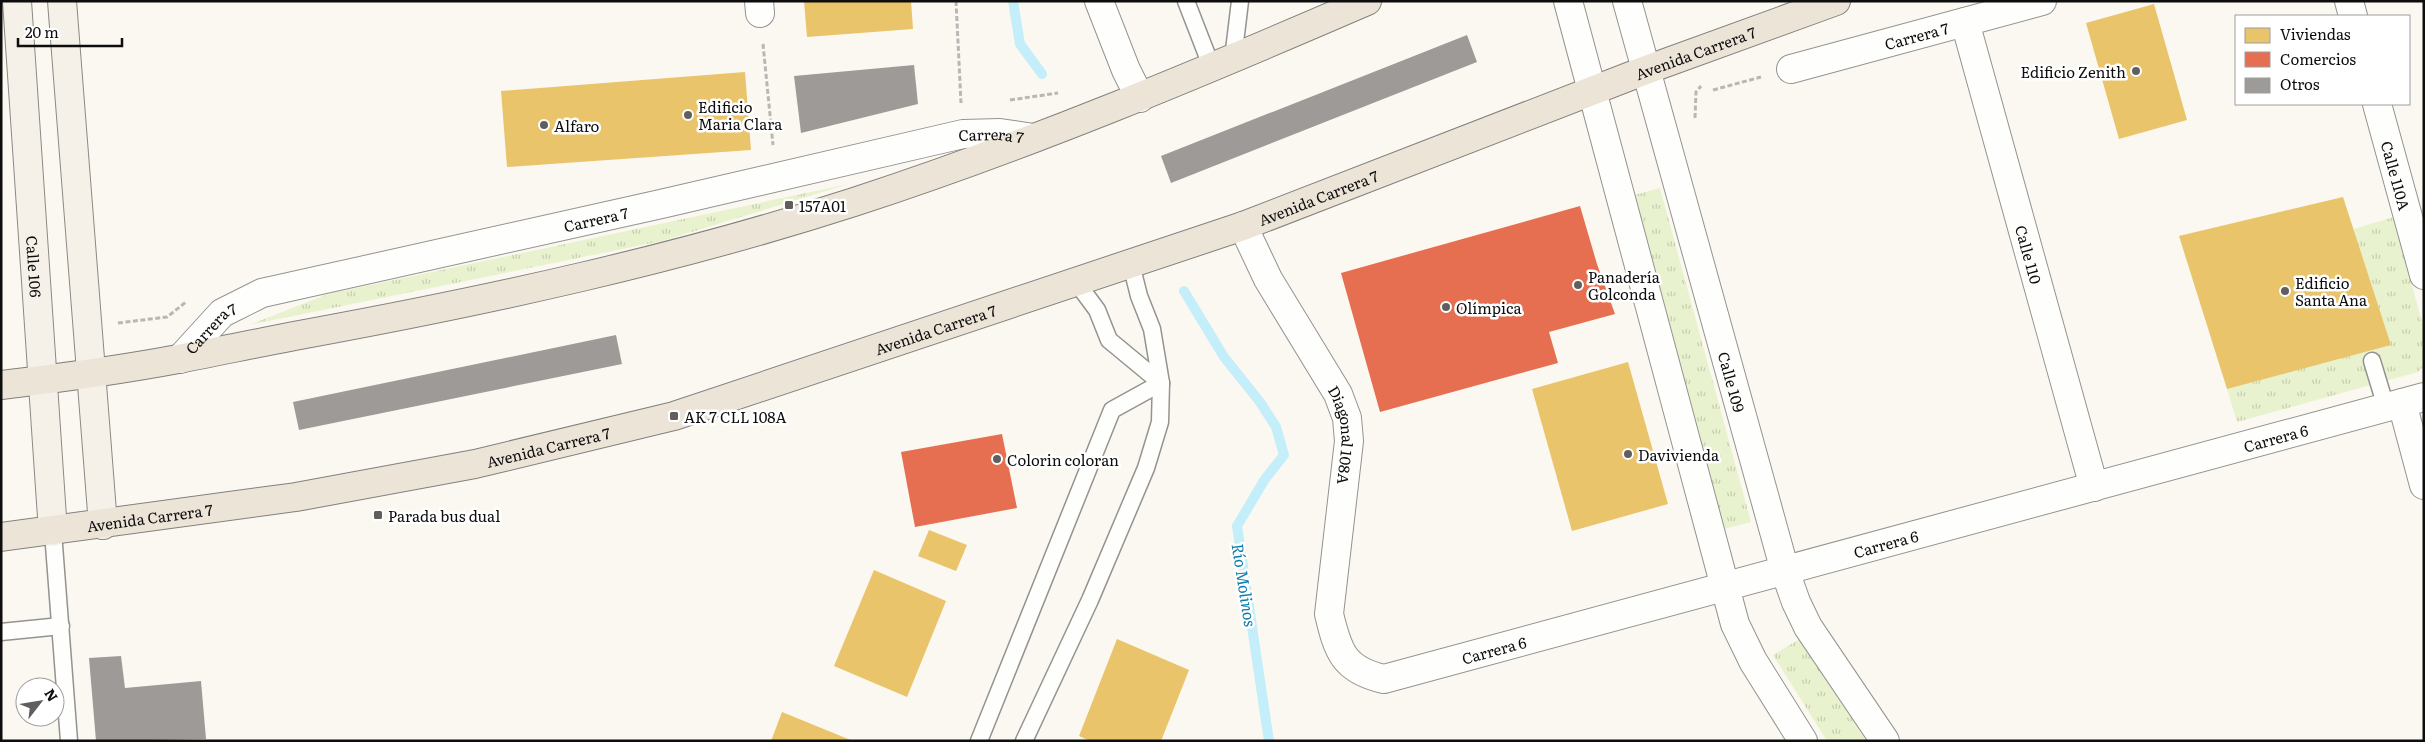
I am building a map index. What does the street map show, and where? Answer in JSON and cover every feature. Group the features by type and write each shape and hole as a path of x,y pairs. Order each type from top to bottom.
{"main road":[{"name":"Calle 106","path":"17,1 53,532"},
{"path":"62,1 103,525"},
{"path":"1,385 91,374 180,359 419,313 609,272 855,202 1140,98 1367,1"},
{"name":"Avenida Carrera 7","path":"1,537 53,532 296,497 475,464 674,416 1243,226 1646,70 1836,1"}],"street":[{"path":"1100,1 1126,70 1140,98"},
{"path":"1568,1 1735,624 1752,662 1803,741"},
{"name":"Calle 109","path":"1627,1 1785,572 1808,627 1885,741"},
{"name":"Carrera 7","path":"1791,69 2042,1"},
{"path":"2349,1 2353,15"},
{"name":"Calle 110","path":"1965,22 2094,487"},
{"name":"Calle 110A","path":"2377,105 2424,275"},
{"name":"Carrera 7","path":"180,359 222,313 262,293 963,134 1000,133 1034,138"},
{"name":"Diagonal 108A","path":"1243,226 1268,279 1338,394 1348,418 1349,440 1329,614 1334,635 1348,663"},
{"path":"2404,402 2424,485"},
{"name":"Carrera 6","path":"1348,663 1368,675 1384,679 1785,572 2404,402"}],"lane":[{"path":"1186,1 1222,64"},
{"path":"1222,64 1240,1"},
{"path":"1024,741 1090,600 1146,468 1160,422 1161,383 1152,329 1131,264"},
{"path":"1077,283 1097,310 1109,340 1161,383"},
{"path":"2372,361 2404,402"},
{"path":"979,741 1112,410 1161,383"},
{"path":"53,532 69,741"},
{"path":"1,632 60,626"}],"path":[{"path":"956,1 963,134"},
{"path":"759,7 776,176"},
{"path":"1713,90 1791,69"}],"green space":[{"path":"849,184 662,241 249,325 328,294"},
{"path":"1660,188 1751,522 1724,529 1634,195"},
{"path":"2394,217 2424,330 2424,366 2418,372 2237,422 2227,389 2391,345 2353,229"},
{"path":"1803,637 1869,741 1827,741 1773,655"}],"building: Viviendas":[{"path":"804,1 911,1 913,29 807,37"},
{"name":"Edificio Zenith","path":"2154,4 2187,120 2119,139 2086,23"},
{"path":"745,72 751,150 507,167 501,91"},
{"name":"Edificio Santa Ana","path":"2343,197 2391,345 2227,389 2179,236"},
{"path":"1628,362 1668,504 1572,531 1532,389"},
{"path":"929,530 967,545 956,571 918,556"},
{"path":"874,570 946,601 907,697 834,666"},
{"path":"1117,639 1189,670 1161,741 1090,741 1079,736"},
{"path":"782,712 853,741 771,741"}],"building: Comercios":[{"name":"Olímpica","path":"1580,206 1597,264 1615,314 1549,332 1558,363 1380,412 1341,273"},
{"path":"1002,434 1017,508 915,527 901,452"}],"building: Otros":[{"path":"1467,35 1477,62 1171,183 1161,156"},
{"path":"914,65 918,104 801,133 794,76"},
{"path":"616,335 622,364 299,430 293,402"},
{"path":"121,656 125,688 201,681 206,739 96,741 89,658"}],"waterway":[{"name":"Río Molinos","path":"1013,1 1020,44 1042,74"},
{"name":"Río Molinos","path":"1184,291 1224,357 1260,402 1276,427 1284,455 1265,479 1237,526 1269,741"}],"place":[{"name":"Edificio Zenith","path":"2136,71"},
{"name":"Edificio Maria Clara","path":"688,115"},
{"name":"Alfaro","path":"544,125"},
{"name":"157A01","path":"789,205"},
{"name":"Panadería Golconda","path":"1578,285"},
{"name":"Edificio Santa Ana","path":"2285,291"},
{"name":"Olímpica","path":"1446,307"},
{"name":"AK 7 CLL 108A","path":"674,416"},
{"name":"Davivienda","path":"1628,454"},
{"name":"Colorin coloran","path":"997,459"},
{"name":"Parada bus dual","path":"378,515"}]}
